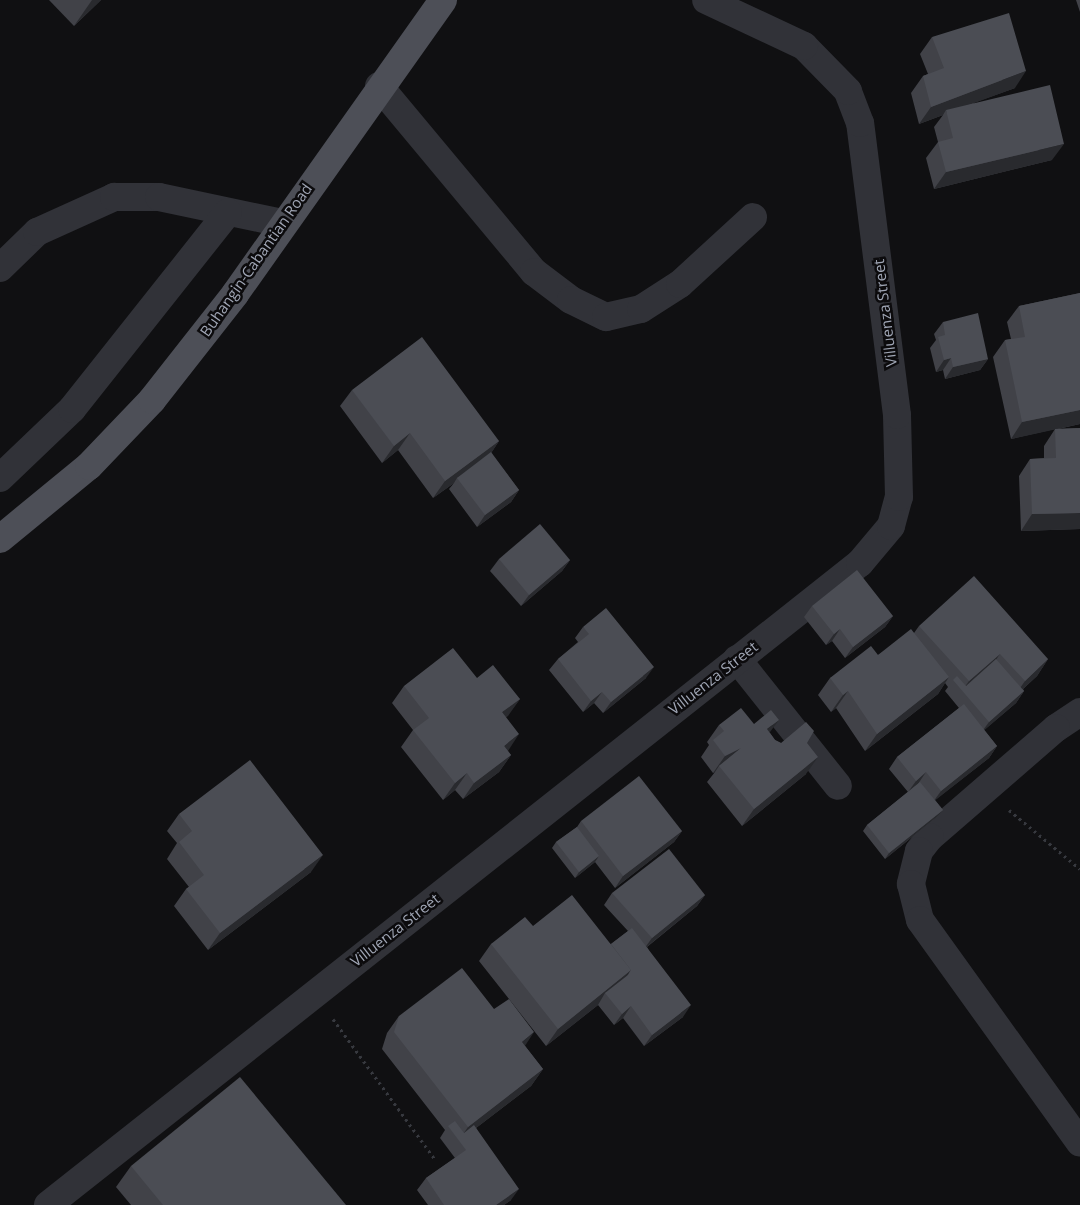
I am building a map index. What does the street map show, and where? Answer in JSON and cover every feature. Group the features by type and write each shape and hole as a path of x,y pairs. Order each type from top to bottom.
{"main road":[{"name":"Buhangin-Cabantian Road","path":"0,540 89,466 152,400 235,294 282,223 379,86 443,0"}],"street":[{"name":"Villuenza Street","path":"48,1205 860,563 892,526 899,497 897,416 867,160 848,91 804,46 706,0"},
{"path":"379,86 534,272 571,300 606,317 641,310 680,284 753,217"},
{"path":"0,268 37,232 114,197 160,197 282,223"},
{"path":"0,478 72,409 228,212"},
{"path":"737,659 838,786"},
{"path":"1080,712 983,789 919,851 911,884 914,903 920,920 1080,1143"}],"path":[{"path":"983,789 1080,869"},
{"path":"315,993 434,1158"}],"building":[{"path":"1009,13 1026,71 931,107 923,76 944,68 932,37"},
{"path":"1050,85 1064,144 946,172 938,142 953,138 946,110"},
{"path":"1080,293 1080,410 1022,422 1005,340 1025,337 1019,306"},
{"path":"978,313 988,359 953,367 951,358 944,360 938,337 945,335 943,322"},
{"path":"422,337 499,441 445,481 410,433 394,446 352,390"},
{"path":"1080,428 1080,513 1032,514 1030,459 1056,458 1055,429"},
{"path":"491,452 519,490 485,515 457,478"},
{"path":"540,524 570,560 529,595 499,559"},
{"path":"857,570 893,616 853,647 840,629 834,634 812,606"},
{"path":"974,576 1048,659 1025,681 1000,654 969,681 919,626"},
{"path":"606,608 654,667 611,702 602,692 591,701 558,659 589,634 583,627"},
{"path":"911,629 949,677 877,734 848,691 843,695 830,678 871,646 878,655"},
{"path":"453,648 477,678 493,665 520,699 502,712 519,734 504,746 511,755 474,783 467,773 455,783 413,730 429,718 404,686"},
{"path":"996,659 1024,691 989,722 953,680 957,676 966,686"},
{"path":"964,704 997,746 941,791 926,772 916,781 897,757"},
{"path":"741,708 754,724 771,710 779,720 767,729 775,740 781,743 806,722 814,731 807,743 818,757 754,809 719,766 741,748 725,756 713,740 724,731 719,725"},
{"path":"250,760 323,855 220,933 186,889 204,875 179,842 192,831 179,814"},
{"path":"639,776 682,831 623,876 581,821"},
{"path":"920,782 943,810 889,853 867,825"},
{"path":"577,827 599,856 579,872 556,842"},
{"path":"669,849 705,895 652,938 612,893"},
{"path":"572,895 631,970 558,1029 491,944 525,917 533,926"},
{"path":"632,928 691,1005 652,1035 631,1006 622,1014 605,993 628,975 631,970 611,944"},
{"path":"462,968 494,1009 509,999 534,1032 522,1042 543,1069 468,1127 394,1032 399,1016"},
{"path":"240,1077 346,1205 163,1205 131,1166"},
{"path":"455,1121 464,1133 474,1125 519,1189 496,1205 444,1205 426,1178 466,1150 448,1126"}]}
